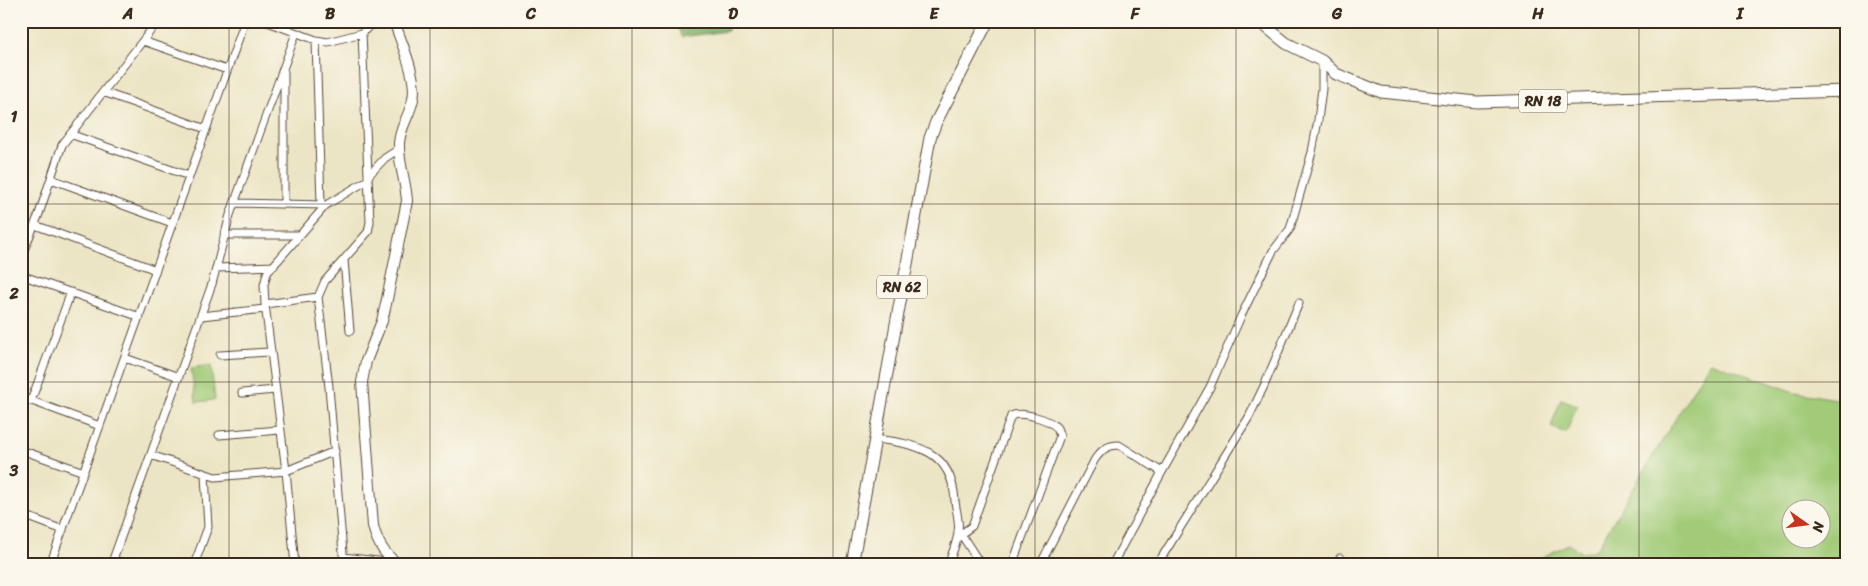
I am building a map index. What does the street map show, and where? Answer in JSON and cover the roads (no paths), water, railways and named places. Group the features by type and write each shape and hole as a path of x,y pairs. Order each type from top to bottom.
{"main road":[{"name":"RN 62","path":"852,565 930,138 936,122 988,21"},
{"name":"RN 18","path":"1259,21 1286,43 1322,61 1336,74 1381,92 1477,102 1847,91"}],"street":[{"path":"21,257 35,225 62,145 158,21"},
{"path":"50,565 245,21"},
{"path":"265,21 316,40 328,42 362,33 375,21"},
{"path":"394,21 412,77 414,91 413,101 400,134 400,162 407,201 405,218 382,321 366,361 362,382 372,526 377,542 384,552 399,564"},
{"path":"127,565 112,562 201,316 212,284 234,203 296,33"},
{"path":"362,33 369,228 325,281 318,297 335,452 344,561 399,564"},
{"path":"316,40 323,205"},
{"path":"142,41 227,70"},
{"path":"1112,565 1210,387 1241,316 1273,251 1290,229 1312,152 1322,89 1322,61"},
{"path":"284,67 284,204"},
{"path":"103,92 206,129"},
{"path":"70,134 189,176"},
{"path":"285,565 295,564 286,471 265,307 264,280 323,205 368,178 385,158 400,149"},
{"path":"51,179 172,222"},
{"path":"234,203 323,205"},
{"path":"35,225 156,270"},
{"path":"224,235 300,235"},
{"path":"344,260 350,331"},
{"path":"216,268 274,266"},
{"path":"21,275 140,317"},
{"path":"31,401 71,292"},
{"path":"201,316 318,297"},
{"path":"1157,565 1246,424 1299,303"},
{"path":"220,355 270,352"},
{"path":"125,358 179,377"},
{"path":"242,393 275,390"},
{"path":"21,397 100,426"},
{"path":"948,565 960,533 972,526 1011,416 1016,413 1049,422 1058,429 1060,436 1012,565"},
{"path":"219,435 280,430"},
{"path":"875,439 914,445 943,463 953,482 960,533 981,565"},
{"path":"1040,565 1095,459 1102,450 1111,445 1119,445 1162,472"},
{"path":"21,450 84,472"},
{"path":"151,455 215,478 286,471 335,452"},
{"path":"194,565 209,521 205,475"},
{"path":"21,514 63,530"}]}
